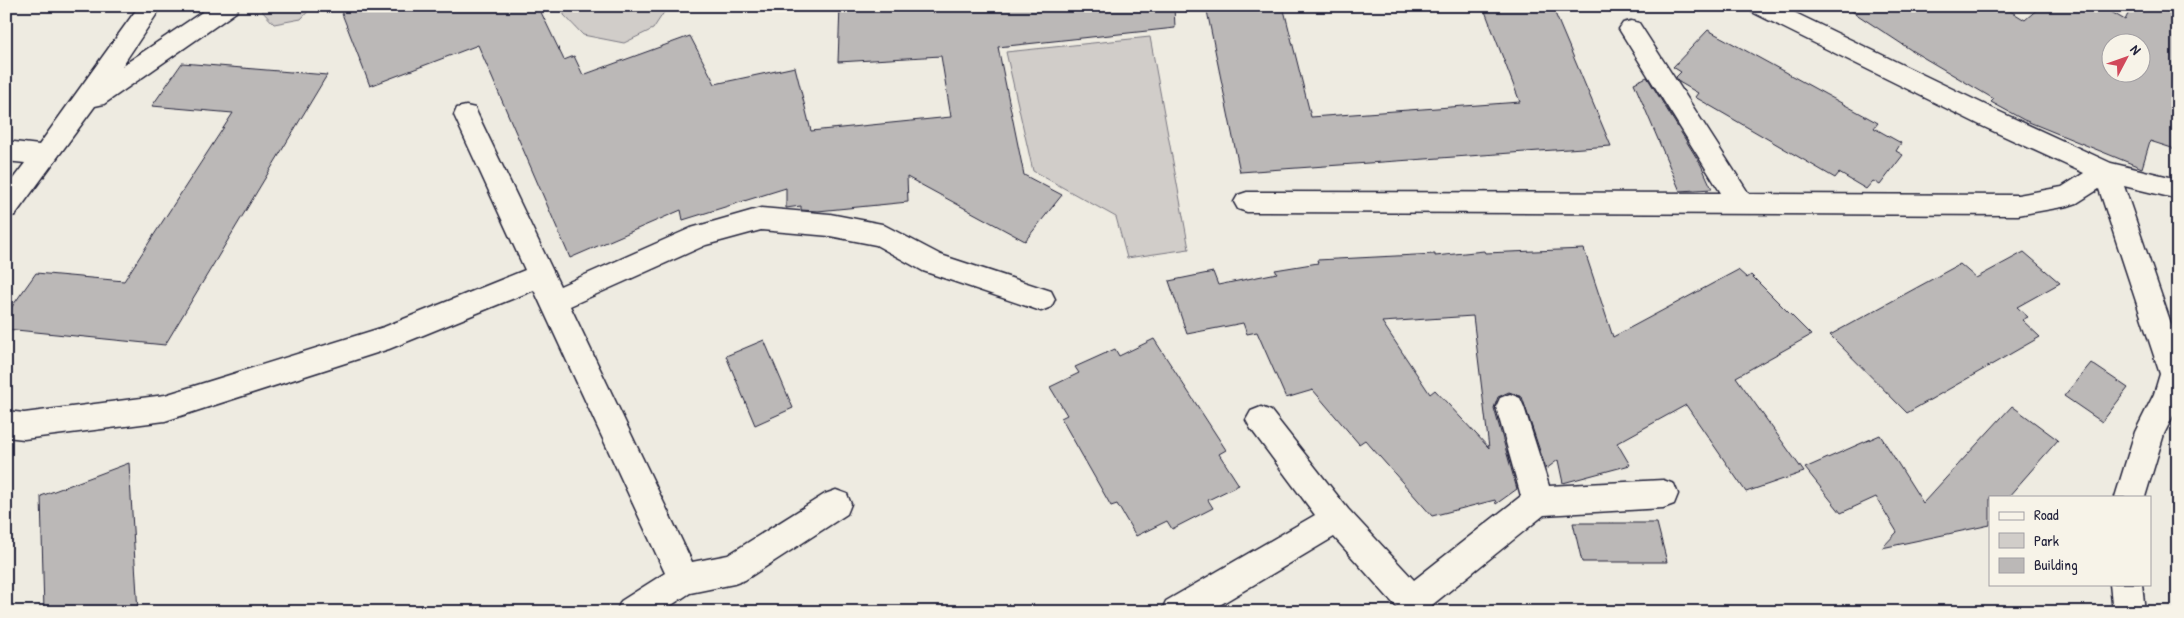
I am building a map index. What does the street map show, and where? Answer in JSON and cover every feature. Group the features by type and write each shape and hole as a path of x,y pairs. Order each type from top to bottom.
{"street":[{"path":"6,208 82,106 151,6"},
{"path":"82,106 228,6"},
{"path":"1760,6 1991,119 2106,172 2178,189"},
{"path":"1631,29 1741,203"},
{"path":"466,115 684,579"},
{"path":"6,150 45,155"},
{"path":"1247,202 1741,203 2018,206 2068,196 2106,172"},
{"path":"2106,172 2174,374 2173,400 2150,432 2130,496"},
{"path":"554,301 700,236 761,219 830,225 882,234 932,263 1041,299"},
{"path":"6,424 24,426 165,408 389,336 541,274"},
{"path":"1510,407 1538,501"},
{"path":"1261,420 1337,520 1415,607 1538,501 1663,494"},
{"path":"632,612 684,579 734,569 836,504"},
{"path":"1177,612 1337,520"},
{"path":"2126,586 2129,612"}],"green space":[{"path":"266,6 313,6 301,19 274,24 262,11"},
{"path":"564,6 668,6 653,29 624,43 583,35 564,15"},
{"path":"1150,37 1189,249 1127,258 1116,217 1033,171 1006,52"}],"building":[{"path":"339,6 538,6 564,60 574,56 583,75 690,36 715,84 795,67 811,131 951,117 941,56 838,62 840,6 1174,6 1175,28 998,47 1024,175 1062,195 1025,241 907,177 908,202 818,211 801,210 801,206 786,208 786,188 683,220 681,210 570,258 478,45 370,86"},
{"path":"1206,6 1283,6 1311,117 1520,102 1483,6 1552,6 1611,146 1240,172"},
{"path":"1844,6 2002,6 2025,20 2041,6 2101,6 2125,20 2132,6 2178,6 2178,150 2150,141 2142,168 2024,120 1991,102 1994,99 1914,52"},
{"path":"1708,30 1878,123 1874,128 1901,143 1896,151 1903,155 1880,185 1873,181 1866,189 1839,173 1835,178 1695,97 1698,93 1679,82 1676,77 1681,72 1673,67"},
{"path":"182,63 327,75 165,345 6,329 6,315 36,273 124,281 233,113 152,106"},
{"path":"1647,77 1701,165 1712,189 1680,191 1634,83"},
{"path":"1584,249 1613,337 1738,270 1747,278 1751,275 1811,335 1736,377 1804,472 1746,492 1686,405 1617,443 1630,465 1563,483 1558,460 1546,469 1522,397 1509,392 1498,397 1494,408 1517,489 1496,504 1495,500 1432,516 1365,440 1359,444 1313,390 1286,398 1257,332 1247,334 1243,323 1187,334 1169,281 1213,272 1218,285 1277,273 1275,270 1318,263 1317,260 1435,254 1435,256 1484,251 1485,253","holes":["1473,316 1489,448 1435,390 1430,394 1382,322"]},
{"path":"2024,252 2060,283 2017,307 2028,317 2022,320 2040,337 1907,413 1830,335 1960,264 1976,278"},
{"path":"1154,339 1226,450 1219,454 1239,485 1208,500 1213,508 1172,529 1167,521 1136,536 1117,504 1111,506 1061,418 1067,415 1050,387 1079,373 1075,367 1115,349 1119,356"},
{"path":"764,340 793,408 755,425 726,356"},
{"path":"2091,363 2128,388 2102,422 2064,396"},
{"path":"2012,406 2058,440 2009,496 1989,496 1989,525 1882,548 1897,532 1876,497 1841,513 1805,468 1880,435 1923,503"},
{"path":"129,463 138,612 44,612 41,496"},
{"path":"1573,523 1657,523 1667,562 1582,562"}]}
